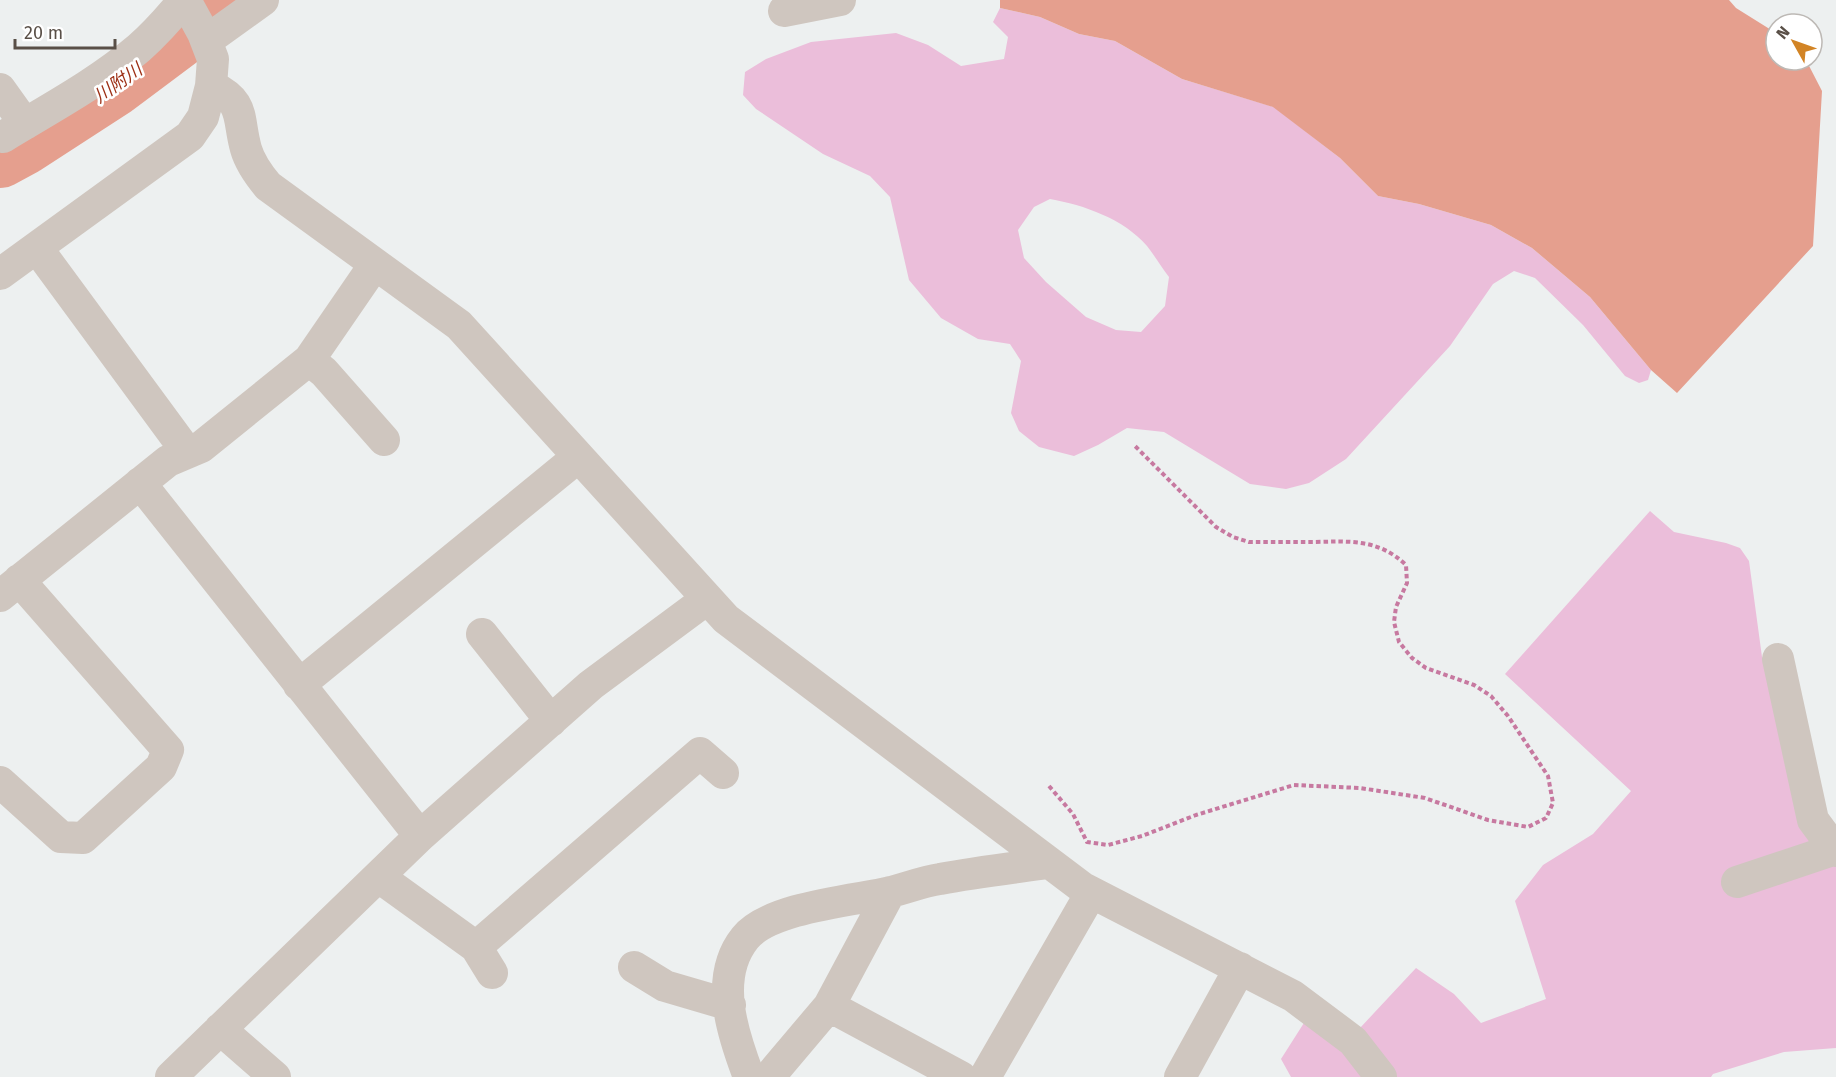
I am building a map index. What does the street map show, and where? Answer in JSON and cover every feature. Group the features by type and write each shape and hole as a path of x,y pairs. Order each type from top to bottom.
{"street":[{"path":"0,89 14,130 100,77 159,29 194,16 263,0"},
{"path":"784,11 840,0"},
{"path":"0,274 190,136 203,117 212,86 213,59 194,16"},
{"path":"212,86 227,93 237,106 246,150 255,171 268,186 459,325 726,619 1048,863 1091,893 1293,996 1353,1041 1381,1077"},
{"path":"37,248 187,452"},
{"path":"0,782 61,837 83,838 161,767 168,750 9,588 168,460 201,447 309,360 375,264"},
{"path":"309,360 324,372 384,440"},
{"path":"299,685 578,457"},
{"path":"140,483 420,836"},
{"path":"171,1077 420,836 591,685 707,599"},
{"path":"482,634 551,722"},
{"path":"1737,882 1836,850 1813,820 1778,659"},
{"path":"476,947 700,753 723,772"},
{"path":"749,1077 737,1044 727,986 734,958 745,937 761,923 787,913 890,892 938,879 1048,863"},
{"path":"379,877 476,947 492,973"},
{"path":"769,1077 829,1006 890,892"},
{"path":"985,1077 1091,893"},
{"path":"634,967 665,986 730,1005"},
{"path":"1180,1077 1240,968"},
{"path":"829,1006 961,1077"},
{"path":"220,1029 275,1077"}],"path":[{"path":"1049,786 1073,814 1087,842 1108,845 1142,836 1196,815 1294,785 1360,788 1425,798 1488,820 1528,827 1546,819 1553,803 1548,776 1508,716 1491,696 1474,685 1426,668 1412,658 1399,642 1394,622 1396,607 1407,583 1406,565 1395,554 1377,546 1352,541 1249,542 1233,537 1216,527 1136,446"}],"shaded area":[{"path":"1000,0 1729,0 1736,8 1764,26 1764,72 1812,72 1822,91 1813,246 1677,393 1651,370 1590,297 1532,248 1491,225 1419,204 1378,196 1340,158 1273,107 1182,79 1115,41 1079,34 1040,17 1000,8"},
{"path":"1000,8 1040,17 1079,34 1115,41 1182,79 1274,107 1340,158 1378,196 1419,204 1491,225 1532,248 1590,297 1651,370 1648,380 1639,383 1625,376 1583,325 1535,278 1514,271 1493,284 1450,346 1346,459 1309,483 1286,489 1250,484 1164,432 1127,428 1074,456 1039,447 1019,431 1011,413 1021,361 1010,344 978,339 941,318 909,280 890,197 870,176 823,154 756,109 743,95 745,72 766,59 811,42 896,33 928,45 961,66 1004,59 1008,37 993,22","holes":["1050,199 1090,209 1127,228 1147,246 1169,277 1165,306 1141,332 1116,330 1086,317 1046,282 1024,258 1018,230 1034,207"]},
{"path":"1650,511 1674,532 1740,548 1749,561 1762,657 1790,681 1819,820 1836,834 1836,1048 1784,1052 1713,1074 1711,1077 1291,1077 1281,1059 1309,1015 1346,1043 1416,968 1454,994 1481,1023 1546,999 1515,901 1543,865 1593,834 1631,791 1505,674"}],"waterway":[{"name":"川附川","path":"0,158 115,86 230,0"}]}
